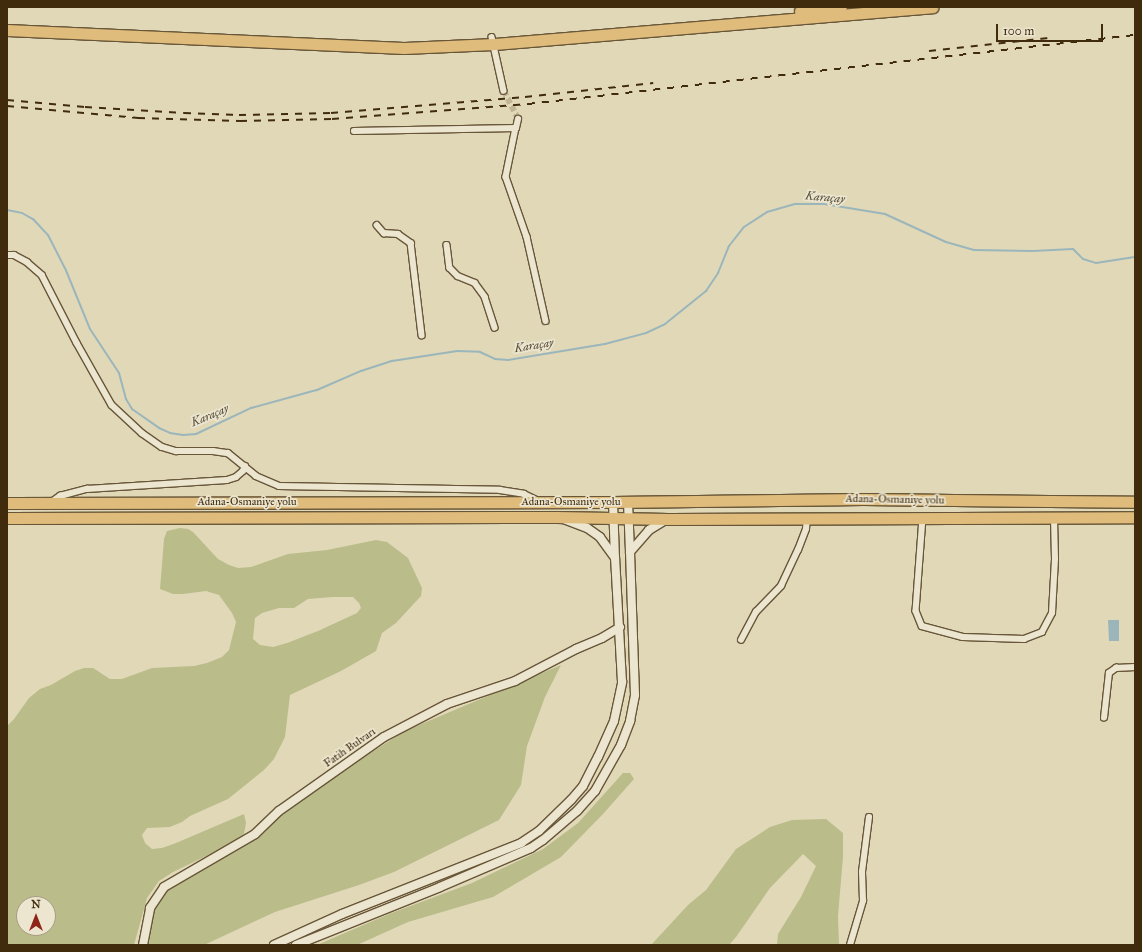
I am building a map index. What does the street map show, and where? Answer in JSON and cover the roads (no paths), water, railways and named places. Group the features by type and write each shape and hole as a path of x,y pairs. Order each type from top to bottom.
{"highway":[{"path":"7,30 404,48 841,7"},
{"path":"7,24 406,42 493,40 932,7"},
{"name":"Adana-Osmaniye yolu","path":"7,503 628,502 863,499 1135,502"},
{"name":"Adana-Osmaniye yolu","path":"7,518 556,517 668,519 1135,517"}],"street":[{"path":"493,40 504,91"},
{"path":"518,119 506,177 527,237 546,321"},
{"path":"354,131 516,128"},
{"path":"377,225 384,233 398,234 411,243 422,335"},
{"path":"447,245 450,268 458,276 474,283 485,297 495,327"},
{"path":"7,255 14,255 27,262 42,275 77,343 112,405 142,434 162,447 176,451 213,451 228,453 256,476 279,486 500,490 524,494 541,502"},
{"path":"51,503 60,496 87,489 227,480 236,478 243,471 245,466"},
{"path":"274,945 342,914 482,860 521,843 539,831 571,800 582,786 598,757 614,721 622,682 613,502"},
{"path":"296,945 460,879 531,848 543,840 577,811 595,792 621,745 630,721 635,695 628,502"},
{"path":"556,517 587,528 600,537 615,558"},
{"path":"923,518 916,611 922,626 962,637 1024,639 1042,632 1052,613 1055,559 1054,517"},
{"path":"741,640 756,612 781,586 803,536 807,518"},
{"path":"630,552 649,530 668,519"},
{"name":"Fatih Bulvarı","path":"143,945 150,908 164,887 254,834 286,806 384,737 447,704 514,682 576,649 602,638 620,627"},
{"path":"1104,718 1109,672 1116,668 1135,667"},
{"path":"850,945 863,901 862,872 870,817"}],"water":[{"path":"1108,620 1119,620 1119,641 1109,641"}],"waterway":[{"name":"Karaçay","path":"7,210 22,213 33,219 48,235 65,268 90,329 119,373 126,399 132,409 159,428 170,433 183,435 196,434 251,408 317,390 361,371 392,361 457,351 480,352 495,359 508,360 605,344 646,333 665,324 706,291 718,273 729,246 744,227 767,212 795,204 824,204 885,214 946,242 974,250 1033,251 1073,249 1083,259 1096,263 1135,257"}],"tunnel":[{"path":"504,91 518,119"}],"railway":[{"path":"7,106 138,118 240,121 332,119 528,104 1135,35"},
{"path":"929,51 1048,38"},
{"path":"7,100 85,107 184,113 239,115 331,113 525,97 653,83"}]}
